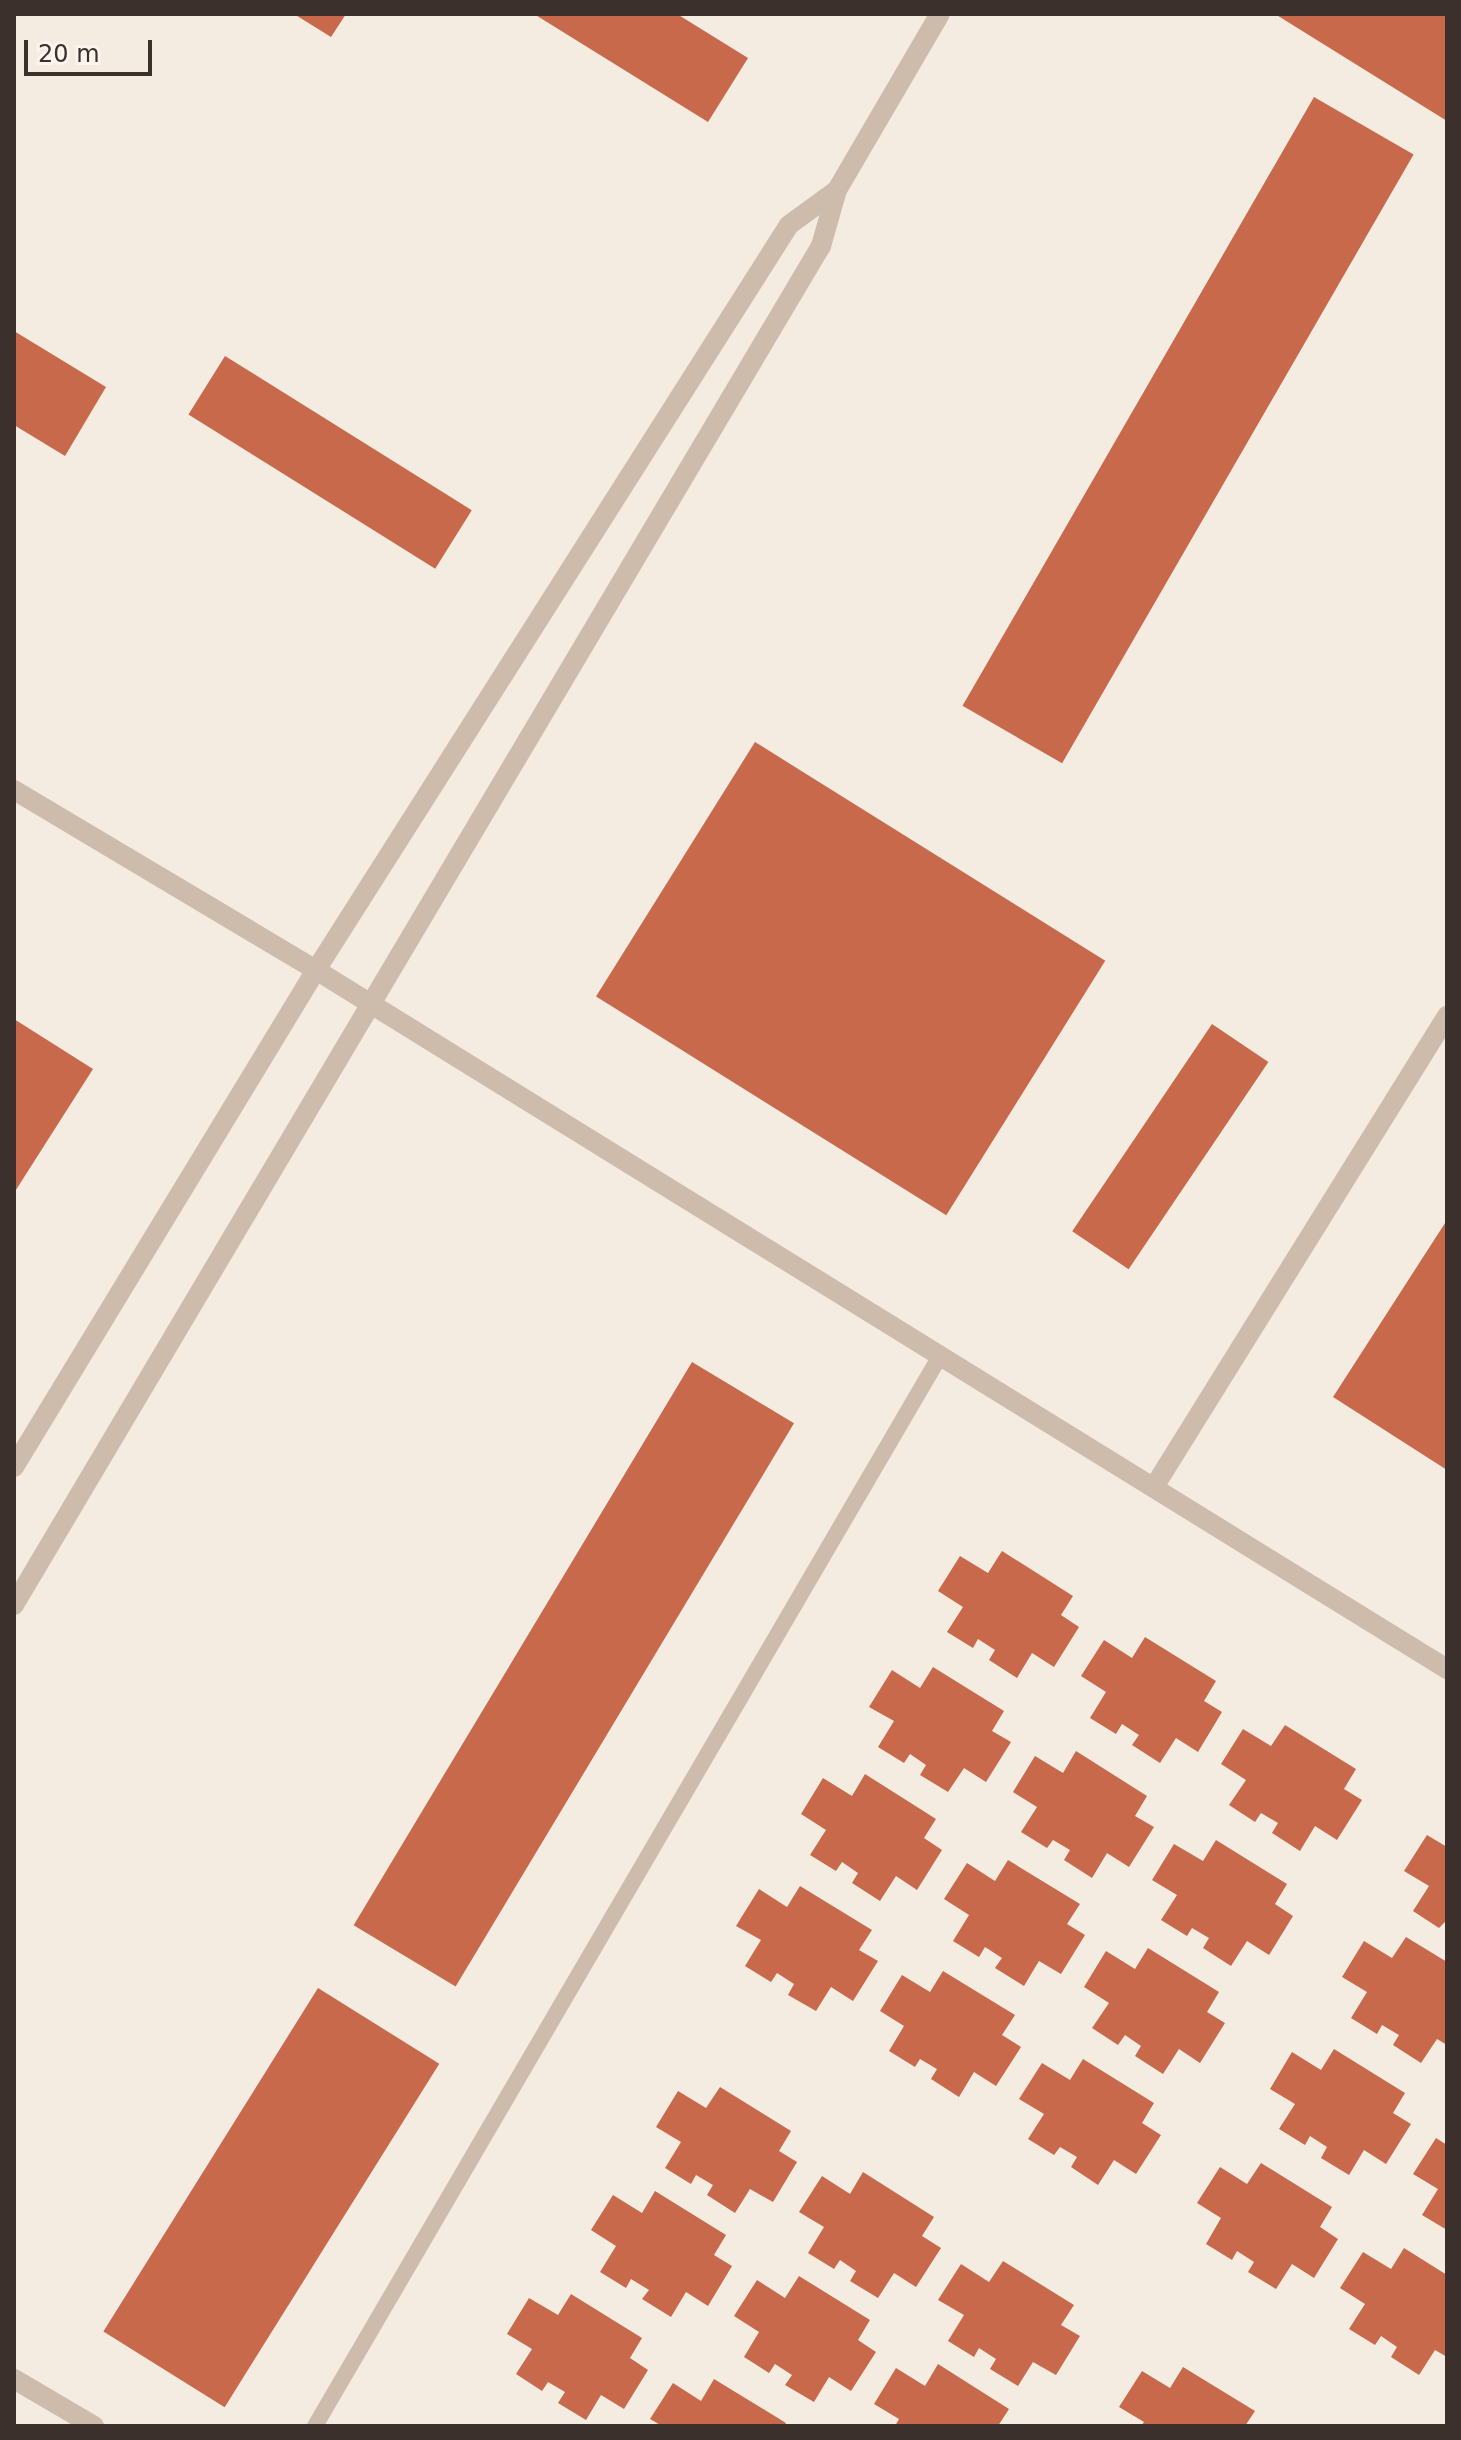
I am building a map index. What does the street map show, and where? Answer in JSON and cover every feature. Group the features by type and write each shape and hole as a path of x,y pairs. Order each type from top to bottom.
{"street":[{"path":"14,1605 821,246 837,190 940,14"},
{"path":"14,1467 316,970 789,225 837,190"},
{"path":"14,790 316,970 1447,1669"},
{"path":"1154,1487 1447,1016"},
{"path":"14,2379 94,2426"}],"lane":[{"path":"315,2426 940,1356"}],"building":[{"path":"294,14 346,14 331,37"},
{"path":"534,14 677,14 748,58 708,122"},
{"path":"1275,14 1447,14 1447,121"},
{"path":"1314,97 1414,154 1062,763 962,706"},
{"path":"14,331 106,387 65,456 14,425"},
{"path":"225,356 472,510 435,569 188,415"},
{"path":"755,742 1105,961 946,1215 596,996"},
{"path":"14,1019 93,1069 14,1193"},
{"path":"1212,1024 1268,1062 1129,1269 1072,1231"},
{"path":"1447,1220 1447,1470 1333,1397"},
{"path":"692,1362 794,1423 456,1986 354,1925"},
{"path":"1002,1551 1073,1596 1061,1615 1079,1627 1054,1667 1032,1653 1017,1678 989,1660 995,1650 978,1639 973,1648 947,1632 963,1607 938,1591 960,1556 988,1573"},
{"path":"1145,1637 1216,1681 1204,1701 1222,1712 1198,1752 1176,1738 1160,1763 1132,1745 1139,1735 1122,1724 1116,1734 1090,1718 1106,1692 1081,1676 1104,1640 1132,1658"},
{"path":"933,1667 1004,1711 992,1731 1011,1742 986,1782 964,1768 948,1792 920,1775 926,1765 910,1754 904,1763 878,1747 894,1721 869,1707 892,1670 920,1688"},
{"path":"1285,1725 1356,1769 1344,1789 1362,1800 1337,1840 1315,1826 1300,1851 1272,1833 1278,1823 1261,1813 1255,1822 1229,1805 1246,1780 1221,1764 1243,1729 1271,1746"},
{"path":"1076,1751 1147,1796 1135,1816 1154,1827 1129,1867 1107,1853 1092,1878 1064,1860 1070,1850 1053,1840 1047,1848 1021,1832 1037,1807 1013,1792 1035,1756 1063,1773"},
{"path":"865,1774 936,1819 924,1838 942,1850 917,1890 896,1876 880,1901 852,1883 858,1873 842,1862 836,1871 810,1855 826,1830 801,1814 823,1778 852,1796"},
{"path":"1427,1835 1447,1847 1447,1920 1439,1928 1413,1911 1429,1886 1404,1871"},
{"path":"1216,1840 1287,1884 1275,1904 1293,1916 1269,1955 1247,1941 1231,1966 1203,1948 1209,1938 1192,1928 1187,1936 1161,1920 1177,1895 1152,1880 1174,1844 1203,1861"},
{"path":"1008,1860 1080,1904 1067,1924 1085,1935 1061,1974 1039,1961 1024,1986 995,1968 1002,1958 985,1947 979,1957 953,1941 969,1915 944,1899 967,1863 995,1881"},
{"path":"800,1886 872,1930 859,1950 878,1961 853,2001 831,1987 816,2011 788,1995 794,1984 777,1973 771,1982 745,1966 761,1940 736,1926 759,1889 787,1907"},
{"path":"1406,1937 1447,1962 1447,2045 1437,2039 1421,2063 1393,2045 1399,2035 1382,2025 1377,2034 1351,2018 1367,1992 1342,1977 1364,1941 1392,1958"},
{"path":"1148,1948 1219,1992 1207,2012 1225,2023 1200,2063 1179,2049 1163,2074 1135,2056 1141,2046 1125,2035 1118,2045 1092,2028 1109,2003 1084,1987 1106,1951 1135,1969"},
{"path":"943,1971 1015,2015 1002,2035 1021,2047 996,2086 974,2072 959,2097 931,2079 937,2069 920,2059 915,2067 889,2051 904,2026 880,2011 902,1975 930,1992"},
{"path":"318,1988 439,2064 225,2407 103,2331"},
{"path":"1334,2049 1405,2093 1393,2113 1411,2124 1386,2164 1364,2150 1349,2175 1321,2158 1327,2147 1310,2136 1305,2145 1279,2129 1295,2104 1270,2089 1292,2052 1321,2070"},
{"path":"1083,2059 1154,2103 1142,2123 1161,2135 1136,2174 1114,2160 1098,2185 1071,2167 1077,2157 1060,2147 1054,2155 1028,2139 1044,2114 1019,2099 1042,2063 1070,2080"},
{"path":"720,2087 791,2131 779,2151 797,2162 773,2202 750,2189 735,2213 707,2195 713,2185 696,2175 691,2184 665,2168 681,2142 656,2127 678,2091 706,2108"},
{"path":"1436,2138 1447,2145 1447,2230 1422,2215 1438,2189 1413,2174"},
{"path":"1261,2163 1332,2207 1320,2227 1338,2239 1314,2278 1292,2264 1276,2289 1248,2272 1254,2262 1237,2251 1232,2260 1206,2244 1221,2218 1197,2203 1220,2167 1247,2184"},
{"path":"863,2172 934,2217 922,2236 941,2248 916,2287 894,2273 878,2298 850,2281 856,2271 840,2260 834,2269 808,2253 824,2227 799,2212 822,2176 850,2194"},
{"path":"655,2191 726,2235 714,2255 732,2266 708,2306 686,2292 671,2317 642,2299 649,2290 631,2279 626,2288 600,2272 616,2246 591,2230 613,2195 642,2213"},
{"path":"1404,2248 1447,2275 1447,2357 1435,2350 1419,2375 1391,2357 1397,2347 1381,2336 1375,2345 1349,2329 1365,2304 1340,2288 1363,2252 1391,2269"},
{"path":"1003,2261 1074,2305 1061,2325 1080,2336 1056,2375 1033,2362 1018,2386 990,2369 996,2359 979,2348 974,2357 948,2341 964,2315 938,2300 961,2264 989,2282"},
{"path":"799,2276 870,2320 858,2340 876,2352 851,2391 829,2377 814,2402 785,2385 792,2375 775,2364 769,2373 744,2357 759,2332 734,2316 757,2280 785,2298"},
{"path":"571,2294 642,2338 630,2358 648,2370 624,2409 601,2395 586,2420 558,2403 565,2392 548,2382 542,2391 516,2374 532,2349 507,2334 529,2298 558,2315"},
{"path":"938,2364 1009,2409 998,2426 895,2426 899,2419 874,2404 896,2368 925,2386"},
{"path":"1183,2367 1255,2411 1245,2426 1141,2426 1144,2422 1119,2407 1142,2371 1170,2388"},
{"path":"714,2379 786,2423 784,2426 662,2426 650,2419 673,2383 701,2401"}]}
